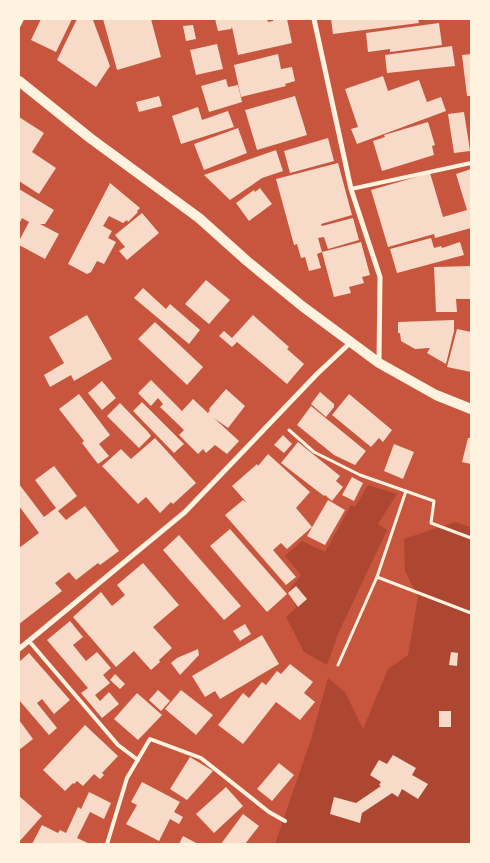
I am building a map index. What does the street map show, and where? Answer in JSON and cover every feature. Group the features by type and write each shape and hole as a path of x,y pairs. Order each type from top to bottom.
{"main road":[{"path":"19,80 90,138 199,218 288,295 379,363 436,394 471,409"}],"street":[{"path":"314,19 351,189 380,277 379,363"},
{"path":"19,649 185,512 317,374 351,342"}],"lane":[{"path":"19,25 22,19"},
{"path":"351,189 471,163"},
{"path":"29,641 118,745 138,760"},
{"path":"107,844 127,778 150,738 201,758 269,812 285,821"}],"path":[{"path":"275,418 314,452 360,475 434,501 431,523 471,538"},
{"path":"338,666 377,577 406,491"},
{"path":"377,577 471,613"}],"shaded area":[{"path":"368,485 397,494 378,524 387,530 338,634 327,665 304,652 286,617 296,608 290,589 301,575 285,556 302,541 325,552 351,505 355,507"},
{"path":"455,522 471,527 471,844 275,844 311,739 328,678 345,692 363,729 388,669 408,655 418,597 405,571 404,539"}],"building":[{"path":"41,19 72,19 56,52 31,40"},
{"path":"77,19 93,20 110,66 96,87 57,60"},
{"path":"103,19 151,19 161,57 117,70"},
{"path":"215,19 267,19 268,22 273,21 273,19 287,19 292,43 238,55 232,27 231,29 218,31"},
{"path":"331,19 418,19 419,23 333,34"},
{"path":"439,23 442,45 390,52 390,49 368,52 366,33"},
{"path":"193,25 196,39 186,41 183,26"},
{"path":"217,44 223,69 196,75 190,50"},
{"path":"452,46 455,66 387,73 385,55"},
{"path":"278,54 281,69 292,67 295,81 285,84 286,86 241,97 234,65"},
{"path":"471,54 471,96 467,96 462,55"},
{"path":"383,76 388,91 419,80 427,102 441,97 446,111 357,144 351,129 358,127 345,89"},
{"path":"226,79 228,87 238,85 242,102 209,112 201,86"},
{"path":"159,96 162,106 139,112 136,102"},
{"path":"295,96 307,135 257,150 245,110"},
{"path":"198,107 202,120 228,111 234,127 181,144 172,116"},
{"path":"464,112 470,151 454,153 448,114"},
{"path":"19,117 44,133 32,152 56,168 39,194 19,181"},
{"path":"428,122 435,145 432,146 434,155 382,171 373,141 385,137 384,135"},
{"path":"238,128 247,153 204,170 194,144"},
{"path":"328,138 334,161 290,173 284,151"},
{"path":"276,150 283,171 262,178 230,200 204,175"},
{"path":"338,163 352,215 321,224 322,226 353,218 359,240 328,249 324,237 318,238 322,252 317,254 321,268 309,271 305,257 301,258 297,244 294,245 276,179"},
{"path":"471,169 471,228 435,238 434,234 388,247 371,190 430,173 443,217 467,210 456,174"},
{"path":"110,183 140,208 128,222 127,220 123,223 109,216 103,226 112,231 108,238 116,242 104,264 97,261 91,272 87,274 68,264"},
{"path":"260,188 272,204 249,221 236,203"},
{"path":"19,189 54,210 45,224 40,224 59,234 45,259 19,245 19,241 29,222 22,218 19,224"},
{"path":"142,213 159,233 127,260 119,251 125,247 115,235"},
{"path":"431,238 434,248 441,246 442,248 460,242 464,255 397,273 390,249"},
{"path":"361,242 370,275 362,277 364,283 349,287 351,293 334,297 322,252"},
{"path":"471,266 471,299 456,299 457,312 436,312 434,267"},
{"path":"206,280 230,300 209,324 185,304"},
{"path":"143,288 166,309 170,304 200,330 189,344 134,298"},
{"path":"87,315 112,359 74,381 71,375 50,387 44,375 64,363 49,337"},
{"path":"253,315 289,347 287,349 304,364 287,384 237,342 232,347 219,336 224,331 232,338"},
{"path":"454,320 454,331 446,364 427,353 430,348 415,349 401,341 400,333 398,333 398,322"},
{"path":"155,322 203,367 187,385 138,339"},
{"path":"457,329 471,332 471,372 447,367"},
{"path":"151,380 182,411 193,399 208,413 209,409 226,389 245,406 228,428 214,418 239,441 227,454 215,445 206,453 203,449 198,454 179,435 184,430 160,407 163,404 158,398 151,406 138,393"},
{"path":"102,381 116,398 102,410 88,393"},
{"path":"320,392 334,404 334,407 326,417 311,404"},
{"path":"79,394 110,435 99,444 109,456 98,464 82,443 84,441 59,409"},
{"path":"349,394 392,430 383,442 379,438 371,447 332,415"},
{"path":"142,402 184,444 174,453 133,411"},
{"path":"120,403 151,436 139,448 107,416"},
{"path":"311,406 366,451 355,465 334,455 297,425"},
{"path":"283,435 292,444 284,453 274,445"},
{"path":"155,438 196,483 160,513 146,497 138,504 102,466 121,449 131,459"},
{"path":"468,438 471,438 471,464 462,462"},
{"path":"298,442 340,476 336,481 343,487 332,501 281,463"},
{"path":"394,444 414,452 403,479 384,471"},
{"path":"268,454 310,492 296,508 312,527 287,549 281,543 273,550 296,577 286,585 225,515 243,500 247,503 232,486 257,464 258,466"},
{"path":"54,466 77,496 58,511 66,520 85,506 119,551 100,565 98,563 76,580 69,572 55,583 62,591 19,624 19,548 39,533 19,506 19,484 44,517 56,508 35,480"},
{"path":"352,477 363,483 354,501 342,495"},
{"path":"328,500 345,510 325,545 307,536"},
{"path":"230,529 287,594 267,612 210,546"},
{"path":"179,535 241,606 224,620 163,550"},
{"path":"143,563 179,605 153,627 172,648 151,670 134,651 116,667 73,617 101,592 112,606 125,595 117,585"},
{"path":"296,586 307,599 298,607 288,593"},
{"path":"70,621 83,637 73,645 86,661 97,652 111,668 103,675 110,683 95,695 100,701 109,692 119,704 102,718 81,693 88,688 47,640"},
{"path":"245,624 251,634 240,641 233,631"},
{"path":"262,635 279,664 220,699 215,691 205,697 192,676"},
{"path":"198,649 199,655 180,675 171,663 177,658"},
{"path":"451,652 458,653 457,666 449,665"},
{"path":"29,653 70,700 54,714 42,699 37,703 57,728 49,735 19,700 19,662"},
{"path":"290,664 313,682 304,693 315,702 300,720 276,702 243,744 218,725 243,693 249,698 262,682 266,685 277,671 281,674"},
{"path":"115,674 125,684 120,689 110,680"},
{"path":"158,690 170,701 161,711 149,700"},
{"path":"181,690 213,715 196,735 165,709"},
{"path":"137,693 162,715 138,740 114,719"},
{"path":"439,711 451,711 451,727 439,727"},
{"path":"19,720 33,739 19,750"},
{"path":"85,725 118,756 102,773 104,775 100,779 94,774 83,786 77,781 65,791 43,770"},
{"path":"393,755 416,768 412,775 428,784 418,799 402,789 398,797 392,793 362,813 360,823 330,814 334,797 356,803 381,786 379,785 381,782 370,775 379,760 387,764"},
{"path":"190,757 213,771 187,800 170,789"},
{"path":"279,763 294,775 272,801 257,789"},
{"path":"142,782 180,802 174,812 183,817 179,824 170,819 159,841 126,824 137,805 131,802"},
{"path":"226,787 243,806 214,833 196,814"},
{"path":"89,792 111,803 104,819 90,812 77,838 90,844 32,844 42,825 58,833 60,830 66,833 78,807 81,809"},
{"path":"19,796 42,816 19,842"},
{"path":"243,814 259,826 245,844 221,844"},
{"path":"183,836 198,844 179,844"}]}
